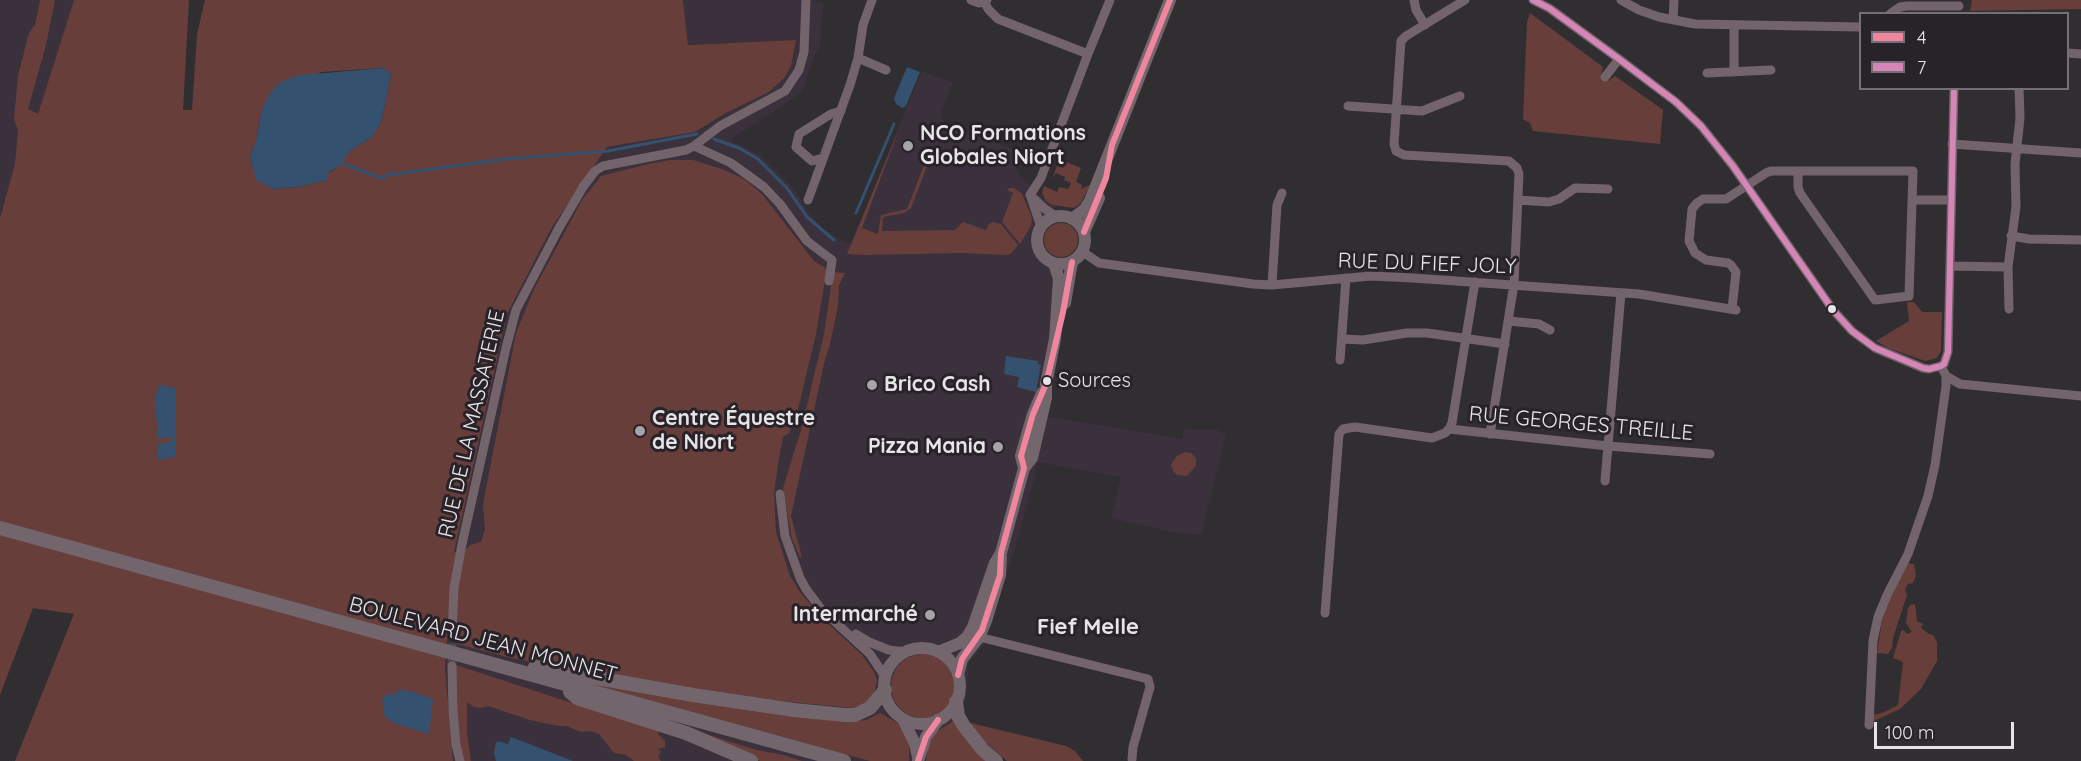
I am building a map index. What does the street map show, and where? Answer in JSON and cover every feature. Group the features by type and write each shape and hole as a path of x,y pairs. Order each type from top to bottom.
{"main road":[{"path":"1072,219 1088,205 1170,0"},
{"path":"1084,232 1072,219 1057,217 1051,219 1041,227 1037,239 1039,250 1046,259 1054,263 1066,264 1072,262 1083,252 1084,232 1106,178 1112,146"},
{"path":"958,675 962,659 978,637 1000,575 1001,553 1024,468 1021,456 1033,414 1046,384 1072,262"},
{"path":"1054,263 1059,279 1055,339"},
{"path":"0,528 32,540"},
{"path":"0,534 32,540 109,561"},
{"path":"938,652 960,643 970,633 995,563 1001,553"},
{"name":"BOULEVARD JEAN MONNET","path":"109,561 844,761"},
{"name":"BOULEVARD JEAN MONNET","path":"109,561 823,761"},
{"path":"472,658 484,656 693,695 794,710 855,715 870,708 885,684 893,662 906,652 923,648 938,652 951,662 958,675 960,688 956,702 949,713 938,720 921,724 903,719"},
{"path":"885,684 891,707 903,719 915,744 918,759"},
{"path":"570,692 577,698 686,733 751,761"},
{"path":"956,702 958,716 964,726 983,750 996,761"},
{"path":"918,759 926,736 938,720"}],"street":[{"path":"806,0 804,52 793,81 784,91 720,126 694,146 731,163 764,187 780,204 807,241 832,260 829,281"},
{"path":"808,201 858,58 863,25 872,0"},
{"path":"971,0 979,3 985,1 993,16 998,19 1088,54"},
{"path":"1030,195 1041,178 1110,0"},
{"path":"1414,0 1416,10 1425,25"},
{"path":"1465,0 1406,36 1400,44 1395,144 1399,153 1504,159 1514,163 1519,174 1515,284 1490,434"},
{"path":"1533,0 1549,8 1619,59 1689,114 1717,145 1833,310 1852,331 1875,348 1929,369 1944,364 1948,352 1954,90"},
{"path":"1622,0 1639,10 1695,24 1859,27"},
{"path":"1673,20 1674,0"},
{"path":"1893,12 1900,7 1907,6 1960,7"},
{"path":"1734,25 1734,72"},
{"path":"858,58 886,69"},
{"path":"1605,77 1619,59"},
{"path":"1707,73 1771,70"},
{"path":"2009,309 2008,267 2016,207 2019,90"},
{"path":"1348,106 1426,111 1460,96"},
{"path":"824,158 812,161 796,147 798,134 831,114 841,111"},
{"path":"1953,144 2081,153"},
{"name":"RUE DE LA MASSATERIE","path":"452,634 454,588 462,544 497,383 516,310 559,228 595,171 609,164 677,153 694,146"},
{"path":"1747,185 1771,171 1798,171 1913,171 1909,296 1875,300 1800,193 1798,171"},
{"name":"RUE DU FIEF JOLY","path":"1083,252 1099,263 1201,278 1272,285 1371,276 1621,293 1664,297 1735,309 1736,272 1728,263 1706,260 1695,253 1689,241 1691,213 1699,201 1726,199 1747,185"},
{"path":"1518,200 1549,202 1559,199 1575,188 1608,189"},
{"path":"1272,285 1277,205 1282,193"},
{"path":"1030,195 1057,217"},
{"path":"1030,195 1041,227"},
{"path":"1913,200 1951,200"},
{"path":"2011,236 2029,239 2081,240"},
{"path":"1950,266 2008,267"},
{"path":"1340,360 1346,278"},
{"path":"1325,613 1339,434 1343,429 1355,427 1432,438 1449,429 1452,423 1476,282"},
{"path":"1605,481 1621,293"},
{"path":"1509,321 1539,324 1550,330"},
{"path":"1342,339 1363,340 1407,333 1427,333 1505,345"},
{"path":"1869,725 1873,641 1878,616 1908,554 1928,496 1940,436 1946,376 1941,366"},
{"path":"1946,376 1960,384 2081,396"},
{"name":"RUE GEORGES TREILLE","path":"1449,429 1710,454"},
{"path":"780,494 786,536 800,578 821,609 870,654 885,684"},
{"path":"843,627 879,646 906,652"},
{"path":"978,637 1148,679 1150,687 1133,747 1132,759"},
{"path":"452,666 453,710 460,761"}],"shaded area":[{"path":"0,0 74,0 38,114 0,218"},
{"path":"40,0 55,0 46,45 28,109 38,114 74,0 189,0 183,110 192,110 197,34 205,0 683,0 688,45 796,40 791,66 784,78 769,92 726,113 695,132 607,147 552,227 507,314 454,552 463,552 470,545 481,542 485,530 483,504 516,333 534,289 582,200 601,176 648,164 670,160 693,160 722,169 744,179 762,194 814,261 827,269 816,334 797,413 789,433 783,437 774,494 776,532 790,576 800,592 822,618 862,655 874,672 877,680 874,693 865,704 853,708 790,702 586,673 457,644 457,625 448,628 445,667 453,761 15,761 74,614 33,608 0,695 0,218 15,164 18,130 14,119 18,76 29,33 35,25","holes":["383,68 391,75 381,122 372,137 350,151 334,170 328,173 328,180 298,187 273,189 252,164 250,156 256,141 262,109 321,72"]},
{"path":"683,0 811,0 823,3 820,48 814,56 803,90 730,140 760,155 793,188 823,229 851,244 922,71 953,83 941,111 942,119 949,125 1020,152 1016,165 1018,173 1048,203 1056,207 1036,223 1030,236 1034,253 1052,269 1055,278 1048,353 1037,415 1183,439 1183,429 1217,430 1226,435 1201,535 1172,532 1111,518 1121,477 1037,462 1020,532 992,620 983,646 969,663 966,697 955,720 928,748 926,761 453,761 445,667 453,552 507,314 552,227 607,147 702,129 726,113 769,92 794,55 796,40 688,45"},
{"path":"1972,0 2081,0 2081,9 1970,11"},
{"path":"1530,13 1603,67 1601,75 1608,81 1615,76 1663,110 1660,144 1533,131 1530,123 1523,119 1527,22"},
{"path":"901,124 862,228 878,234 881,215 907,209 928,155 931,156 911,208 904,213 883,217 882,231 955,230 963,222 986,230 993,222 1001,224 1018,245 1012,253 1008,255 847,254"},
{"path":"1066,162 1081,168 1076,182 1082,185 1081,189 1090,185 1081,203 1074,208 1052,205 1046,201 1042,193 1044,186 1057,192 1059,187 1068,189 1071,183 1064,180 1065,177 1056,173 1052,179 1057,166 1063,168"},
{"path":"1014,188 1022,194 1032,218 1031,226 1020,244 1002,222 1013,193 1007,190"},
{"path":"1061,223 1073,228 1078,240 1073,252 1061,257 1049,252 1044,240 1049,228"},
{"path":"833,272 845,273 839,285 838,306 791,516 802,557 800,557 792,539 783,488 801,430 824,334"},
{"path":"1907,302 1914,302 1922,312 1942,312 1941,351 1937,358 1925,361 1888,348 1876,341 1909,321"},
{"path":"1185,452 1194,456 1196,466 1187,476 1177,475 1171,464 1177,456"},
{"path":"1907,563 1914,564 1916,576 1913,583 1908,584 1905,589 1907,595 1892,648 1888,654 1877,653 1883,613"},
{"path":"1915,604 1917,621 1923,624 1921,628 1933,635 1937,642 1937,661 1921,689 1900,709 1872,722 1872,715 1898,705 1903,662 1893,658 1901,631 1904,630 1907,634 1912,632 1906,623 1908,608"},
{"path":"923,654 941,660 949,668 955,686 949,704 941,712 923,718 905,712 897,704 891,686 897,668 905,660"},
{"path":"456,665 658,731 665,741 665,747 658,749 661,752 658,757 661,761 634,761 626,755 614,753 599,734 590,731 581,732 567,726 530,720 488,706 474,707 467,702 467,733 471,761 463,761 458,735"},
{"path":"599,683 854,721 866,720 880,713 899,724 909,741 909,761 870,761 590,684"},
{"path":"955,720 990,761 926,761 928,748 936,732"},
{"path":"971,723 1066,746 1075,751 1083,761 1007,761 982,739"},
{"path":"693,730 757,750 802,761 760,761"}],"water":[{"path":"907,67 920,72 906,106 902,108 896,104 894,98"},
{"path":"384,68 391,75 381,122 372,137 350,151 340,165 328,173 328,180 298,187 273,189 256,180 250,156 256,141 262,109 269,95 279,83 301,75"},
{"path":"1006,356 1038,361 1041,365 1036,392 1017,387 1019,377 1004,374"},
{"path":"159,385 175,388 176,428 175,457 158,460 157,444 171,441 171,437 158,439 155,399"},
{"path":"398,689 433,699 429,734 393,723 384,715 382,701 386,694 397,694"},
{"path":"511,737 573,761 496,761 494,753 496,743 498,741 508,744"}],"waterway":[{"path":"856,213 894,124"},
{"path":"341,163 381,178 388,175 506,159 608,151 697,134"},
{"path":"714,139 739,148 758,159 787,188 807,217 834,240"}],"tunnel":[{"path":"452,634 452,666"}],"transit line":[{"name":"4","path":"1084,232 1106,178 1112,145 1170,0"},
{"name":"7","path":"1533,0 1549,8 1619,59 1676,102 1701,126 1733,166 1833,310 1852,331 1875,348 1923,368 1941,366"},
{"name":"7","path":"1941,366 1948,352 1954,90"},
{"name":"4","path":"958,675 962,659 982,630 1000,575 1001,553 1024,468 1021,456 1033,414 1046,384 1072,262"},
{"name":"4","path":"918,761 926,737 938,720"}],"place":[{"name":"NCO Formations Globales Niort","path":"908,146"},
{"name":"Sources","path":"1047,381"},
{"name":"Brico Cash","path":"872,385"},
{"name":"Centre Équestre de Niort","path":"640,431"},
{"name":"Pizza Mania","path":"998,447"},
{"name":"Intermarché","path":"930,615"}],"district":[{"name":"Fief Melle","path":"1088,627"}]}
